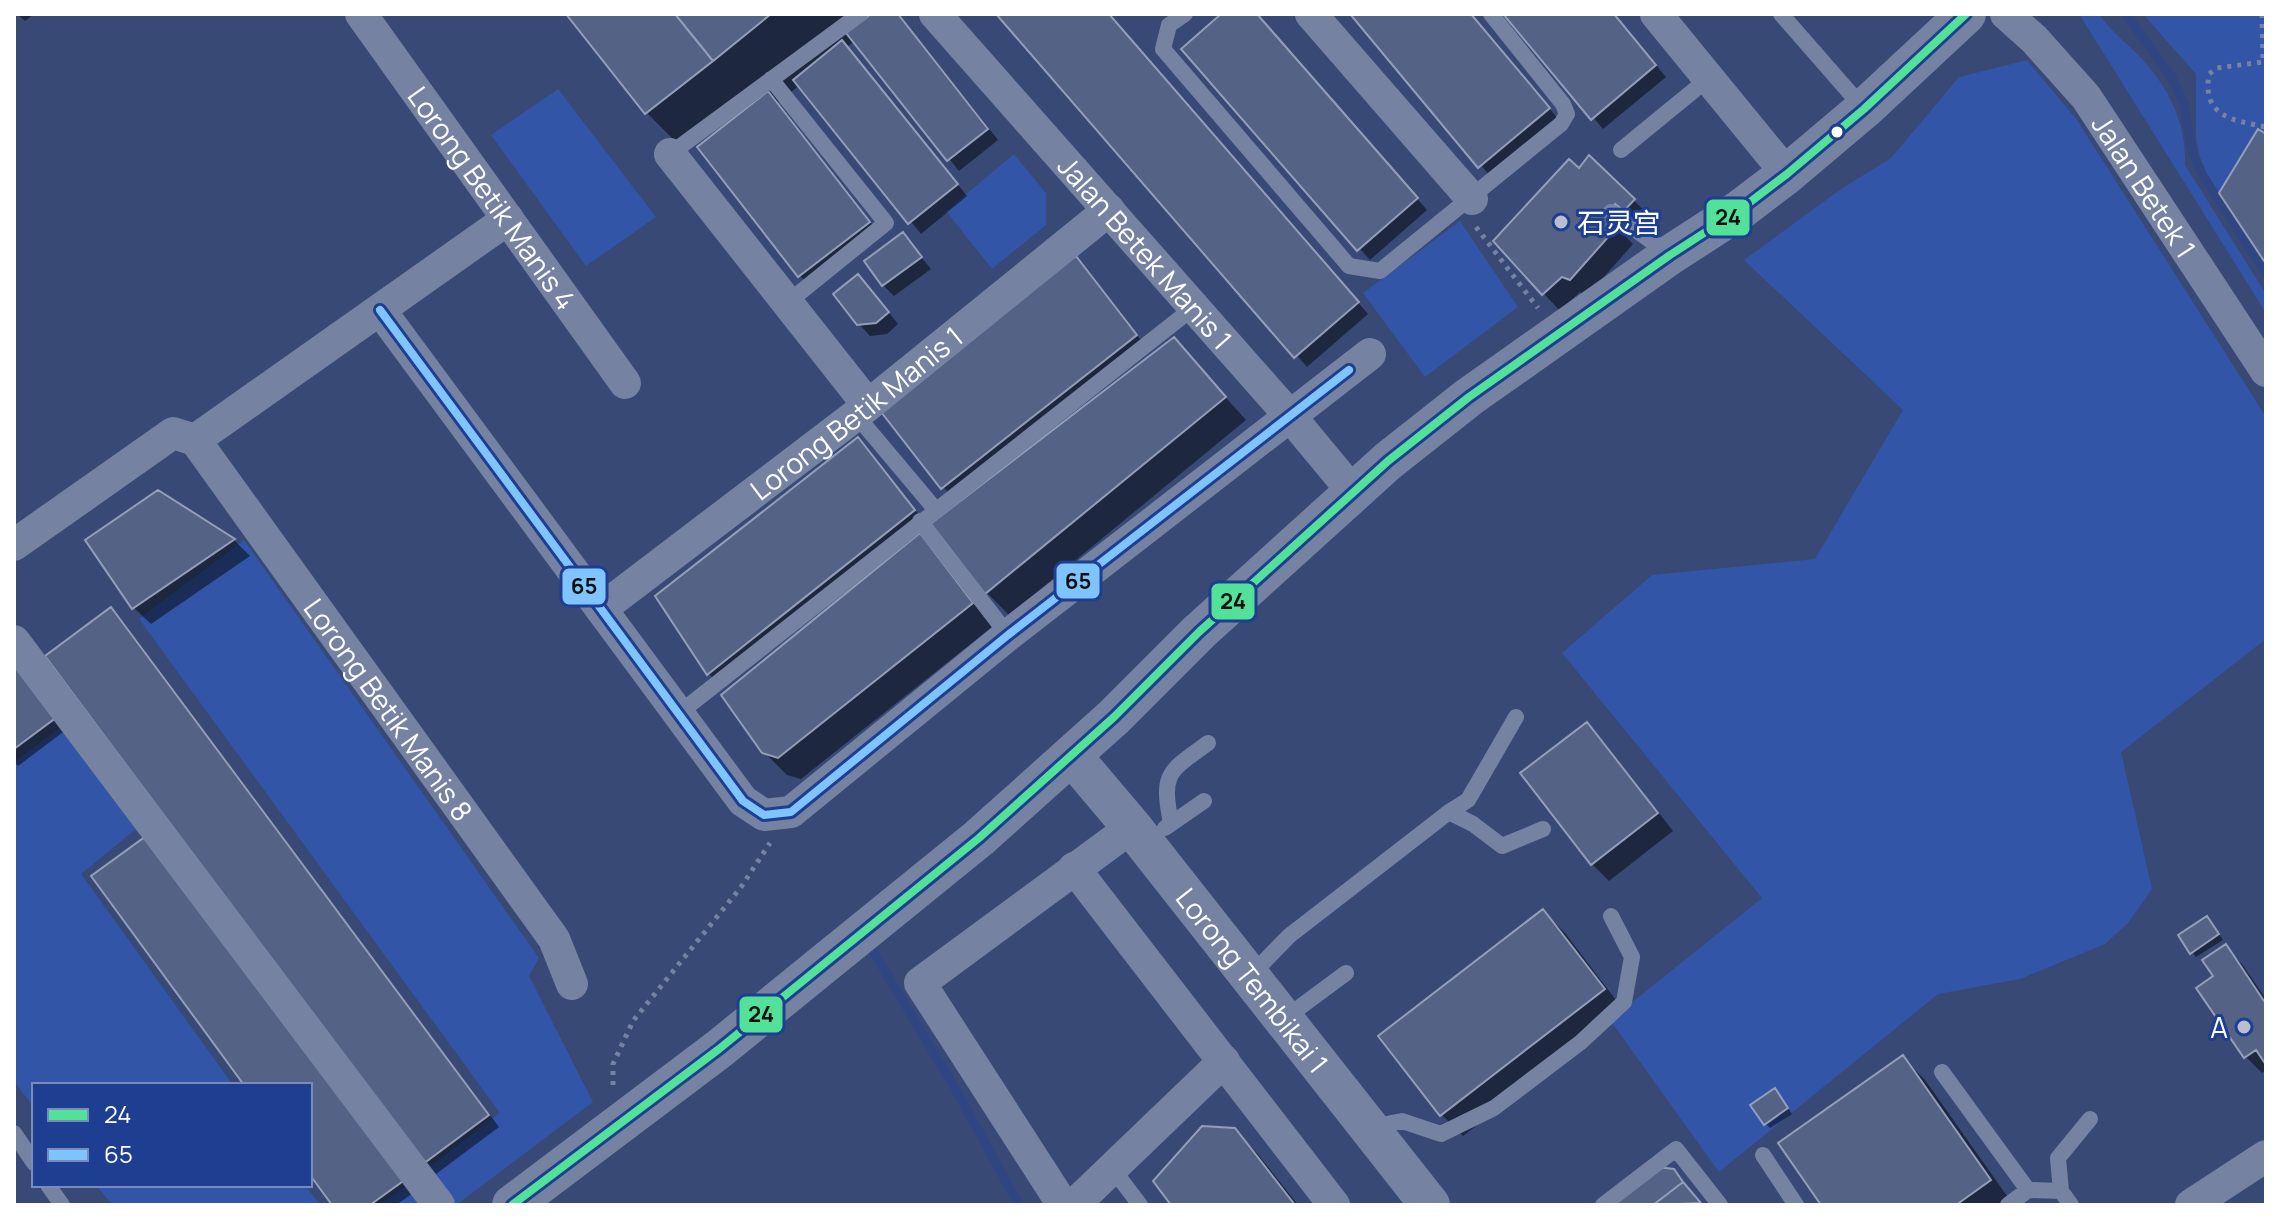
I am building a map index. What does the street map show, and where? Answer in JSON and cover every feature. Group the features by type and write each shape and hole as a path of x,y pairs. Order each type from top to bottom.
{"street":[{"name":"Lorong Betik Manis 4","path":"361,14 625,383"},
{"name":"Jalan Betek Manis 1","path":"935,14 1290,416 1353,492"},
{"path":"1311,14 1472,199"},
{"path":"1656,14 1787,174"},
{"path":"519,1203 815,972 979,838 1072,756 1199,632 1433,424 1787,174 1864,109 1966,14"},
{"name":"Jalan Betek 1","path":"2006,14 2034,39 2086,97 2266,371"},
{"path":"670,154 787,303 862,410"},
{"name":"Lorong Betik Manis 1","path":"601,609 862,410 1109,210"},
{"path":"14,545 173,433 195,440 508,219"},
{"path":"380,310 743,801 764,815 791,812 1008,635 1370,354"},
{"name":"Lorong Betik Manis 8","path":"195,440 554,939 572,984"},
{"path":"14,641 439,1205"},
{"name":"Lorong Tembikai 1","path":"1072,756 1149,831 1250,976 1430,1205"},
{"path":"1063,1205 920,983 1074,868 1149,831"},
{"path":"1074,868 1334,1205"},
{"path":"1074,1205 1224,1061"},
{"path":"2191,1205 2266,1156"}],"lane":[{"path":"670,154 860,14"},
{"path":"1185,14 1169,25 1163,49 1349,266 1380,271 1472,199 1561,124 1567,114 1563,104 1491,14"},
{"path":"1781,14 1864,109"},
{"path":"1621,150 1709,78"},
{"path":"771,79 886,223 787,303"},
{"path":"1611,212 1670,255"},
{"path":"678,714 1193,308"},
{"path":"862,410 935,509"},
{"path":"920,521 1008,635"},
{"path":"1250,976 1289,936 1468,800 1516,717"},
{"path":"1149,831 1171,770 1208,743"},
{"path":"1149,831 1204,801"},
{"path":"1449,812 1473,824 1502,846 1543,829"},
{"path":"1369,1127 1402,1121 1441,1134 1494,1108 1581,1042 1624,1002 1632,957 1611,916"},
{"path":"1284,1019 1346,973"},
{"path":"1942,1072 2028,1190"},
{"path":"2071,1205 2061,1191 2058,1158 2090,1119"},
{"path":"14,1133 32,1160"},
{"path":"1603,1205 1676,1149 1720,1205"},
{"path":"1763,1155 1796,1205"},
{"path":"1112,1168 1140,1205"},
{"path":"49,1187 62,1205"},
{"path":"2008,1205 2028,1190 2061,1191"}],"path":[{"path":"2262,14 2263,62 2217,68 2209,74 2207,84 2216,112 2266,127"},
{"path":"1472,199 1466,214 1558,334"},
{"path":"626,1119 614,1088 613,1064 633,1021 741,887 791,812"}],"shaded area":[{"path":"2079,14 2099,14 2160,82 2179,122 2185,165 2266,294 2266,313"},
{"path":"2143,14 2266,14 2266,267 2202,167 2196,138 2196,74"},
{"path":"2027,60 2077,120 2266,417 2266,639 2121,752 2152,889 2128,923 2105,944 2020,979 1938,994 1719,1172 1610,1020 1762,898 1562,653 1652,575 1815,559 1903,410 1744,260 1841,189 1891,158 1959,77"},
{"path":"558,89 656,217 586,266 491,135"},
{"path":"1014,154 1046,193 1046,225 992,269 946,211"},
{"path":"1460,221 1518,307 1425,377 1363,293"},
{"path":"244,540 539,958 529,976 593,1102 456,1205 450,1205 424,1171 500,1113 139,619"},
{"path":"66,723 142,824 81,874 232,1083 32,1083 32,1104 14,1082 14,762"},
{"path":"411,1183 426,1205 379,1205"},
{"path":"98,1187 306,1187 320,1205 112,1205"}],"building":[{"path":"566,14 675,14 713,61 645,114"},
{"path":"675,14 771,14 713,61"},
{"path":"871,14 898,14 988,129 947,161 846,33"},
{"path":"996,14 1109,14 1359,302 1294,358"},
{"path":"1221,14 1257,14 1418,198 1357,251 1181,49"},
{"path":"1350,14 1471,14 1550,108 1478,168"},
{"path":"1503,14 1614,14 1656,65 1591,120"},
{"path":"842,40 958,184 908,224 793,80"},
{"path":"768,91 870,222 798,277 697,147"},
{"path":"2258,129 2266,134 2266,264 2219,193"},
{"name":"石灵宫","path":"1589,155 1635,199 1624,211 1615,204 1606,217 1618,226 1570,280 1562,277 1542,295 1493,241 1569,159 1579,168"},
{"path":"903,232 922,257 882,286 864,261"},
{"path":"1076,256 1137,335 941,489 878,408"},
{"path":"858,274 889,312 876,323 857,325 833,294"},
{"path":"1174,337 1226,397 985,594 929,525"},
{"path":"858,437 915,510 707,675 655,596"},
{"path":"158,490 235,539 132,609 85,540"},
{"path":"920,533 973,603 778,758 762,753 721,695"},
{"path":"111,607 489,1115 423,1164 45,656"},
{"path":"14,659 57,717 14,749"},
{"path":"1587,722 1658,813 1591,865 1520,773"},
{"path":"149,834 406,1179 370,1205 332,1205 312,1178 312,1083 243,1083 91,876"},
{"path":"1543,909 1605,989 1440,1116 1378,1036"},
{"path":"2207,916 2219,934 2190,954 2178,935"},
{"name":"A","path":"2226,944 2266,1004 2266,1065 2256,1050 2244,1058 2196,988 2213,976 2202,960"},
{"path":"1903,1055 1991,1180 1956,1205 1821,1205 1778,1143"},
{"path":"1775,1088 1788,1108 1764,1125 1750,1105"},
{"path":"1202,1126 1235,1128 1295,1205 1171,1205 1153,1181"},
{"path":"1657,1167 1674,1169 1683,1182 1653,1205 1607,1205"},
{"path":"1683,1182 1701,1203 1653,1205"}],"waterway":[{"path":"2126,14 2172,78 2184,104 2192,151 2203,176 2266,273"},
{"path":"873,951 956,1090 1019,1205"}],"transit line":[{"name":"24","path":"512,1205 719,1049 979,838 1114,717 1199,632 1388,461 1469,397 1787,174 1864,109 1966,14"},
{"name":"65","path":"380,310 743,801 764,815 791,812 1008,635 1349,370"}],"place":[{"name":"石灵宫","path":"1561,222"},
{"name":"A","path":"2244,1027"}]}
